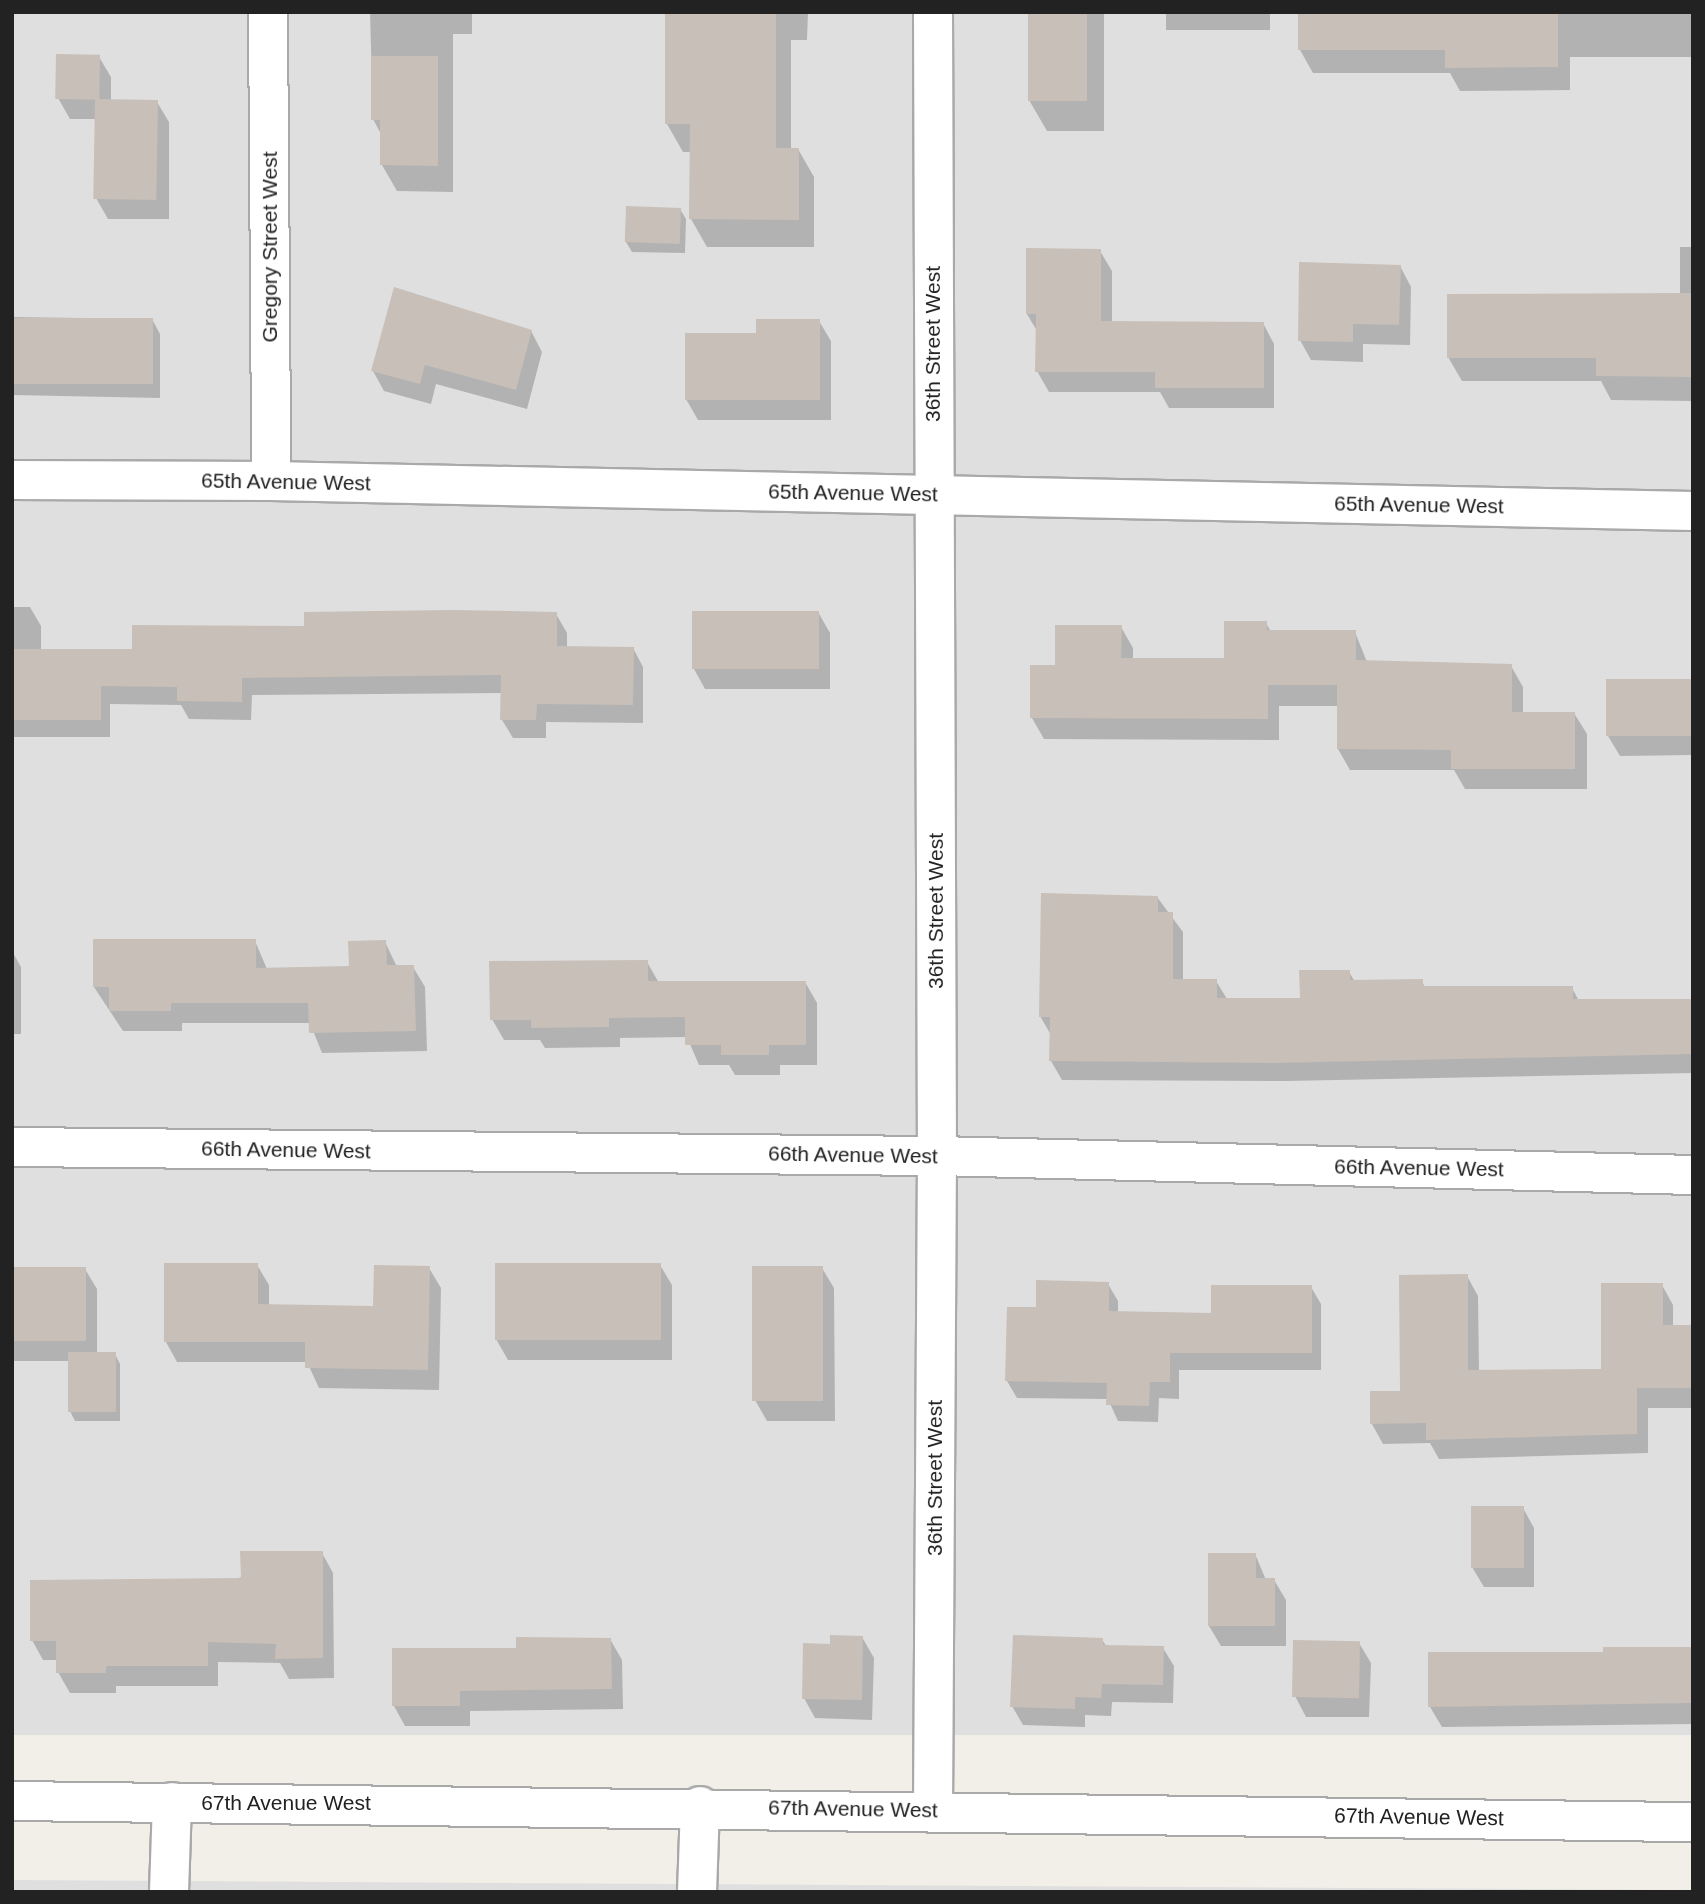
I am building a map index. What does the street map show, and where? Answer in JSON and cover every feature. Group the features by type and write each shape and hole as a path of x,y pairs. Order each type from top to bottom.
{"street":[{"name":"Gregory Street West","path":"268,12 271,481"},
{"name":"36th Street West","path":"933,12 937,1156 933,1810"},
{"name":"65th Avenue West","path":"12,480 271,481 1693,511"},
{"name":"66th Avenue West","path":"12,1147 937,1156 1693,1175"},
{"name":"67th Avenue West","path":"12,1801 700,1806 1693,1822"},
{"path":"169,1892 172,1802"},
{"path":"697,1892 700,1806"}],"shaded area":[{"path":"12,12 1693,12 1693,1735 12,1735"},
{"path":"12,1880 1693,1890 1693,1892 12,1892"}],"building":[{"path":"665,12 776,12 776,148 799,148 799,220 689,219 690,124 665,124"},
{"path":"1028,12 1087,12 1087,101 1028,101"},
{"path":"1298,12 1558,12 1558,67 1445,68 1445,50 1298,50"},
{"path":"56,54 100,55 99,100 55,99"},
{"path":"371,56 438,56 438,166 380,165 380,120 371,120"},
{"path":"95,99 158,100 156,200 93,199"},
{"path":"626,206 681,208 680,244 625,242"},
{"path":"1026,248 1101,249 1101,321 1264,322 1264,388 1155,388 1155,372 1035,372 1036,314 1026,314"},
{"path":"1299,262 1401,265 1399,325 1353,324 1353,342 1298,341"},
{"path":"394,287 532,330 516,390 425,365 420,384 371,371"},
{"path":"1693,293 1693,377 1596,376 1596,358 1447,358 1447,294"},
{"path":"12,318 153,318 153,384 12,384"},
{"path":"756,319 820,319 820,400 685,400 685,333 756,333"},
{"path":"692,611 819,611 819,669 692,669"},
{"path":"304,612 557,612 557,646 634,647 633,705 537,704 536,720 500,720 501,675 242,678 242,702 177,701 177,687 101,686 101,720 12,720 12,649 132,649 132,625 304,626"},
{"path":"1224,621 1267,621 1267,630 1356,630 1356,660 1512,664 1512,712 1575,712 1575,769 1451,769 1451,750 1337,749 1337,685 1268,685 1268,719 1030,718 1030,665 1055,665 1055,625 1122,625 1121,658 1224,658"},
{"path":"1606,679 1693,679 1693,736 1606,736"},
{"path":"1041,893 1158,896 1158,912 1173,912 1173,979 1217,979 1217,998 1300,998 1299,970 1350,970 1350,980 1423,979 1423,986 1573,986 1573,999 1693,999 1693,1054 1275,1063 1049,1061 1050,1017 1039,1017"},
{"path":"93,939 256,939 256,968 349,966 348,941 386,940 387,965 414,965 416,1031 309,1033 308,1003 171,1003 171,1011 109,1011 109,987 93,987"},
{"path":"648,960 648,981 806,981 806,1045 769,1045 769,1055 721,1055 721,1045 685,1045 685,1017 609,1018 609,1027 531,1028 531,1020 490,1020 489,961"},
{"path":"164,1263 258,1263 258,1304 373,1306 374,1265 430,1266 428,1370 305,1368 305,1342 164,1342"},
{"path":"495,1263 661,1263 661,1340 495,1340"},
{"path":"752,1266 823,1266 823,1401 752,1401"},
{"path":"12,1267 86,1267 86,1341 12,1341"},
{"path":"1468,1274 1468,1370 1601,1369 1601,1283 1663,1283 1663,1325 1693,1325 1693,1388 1637,1388 1637,1434 1426,1440 1426,1423 1370,1424 1370,1391 1400,1391 1399,1275"},
{"path":"1036,1280 1109,1282 1109,1311 1211,1313 1211,1285 1312,1285 1312,1353 1170,1353 1170,1382 1150,1382 1149,1406 1106,1405 1107,1383 1005,1381 1007,1307 1036,1307"},
{"path":"68,1352 116,1352 116,1412 68,1412"},
{"path":"1471,1506 1524,1506 1524,1568 1471,1568"},
{"path":"240,1551 323,1551 323,1658 275,1659 276,1644 208,1642 208,1666 106,1666 106,1673 56,1673 56,1641 30,1641 30,1580 241,1578"},
{"path":"1208,1553 1256,1553 1256,1578 1275,1578 1275,1626 1208,1626"},
{"path":"830,1635 863,1636 862,1700 802,1699 803,1643 830,1644"},
{"path":"1013,1635 1103,1638 1103,1645 1164,1646 1163,1685 1102,1684 1101,1698 1075,1697 1075,1709 1010,1707"},
{"path":"516,1637 611,1638 612,1689 460,1691 460,1706 392,1706 392,1648 516,1648"},
{"path":"1293,1640 1360,1641 1359,1698 1292,1697"},
{"path":"1603,1647 1693,1647 1693,1703 1428,1707 1428,1652 1603,1652"}]}
